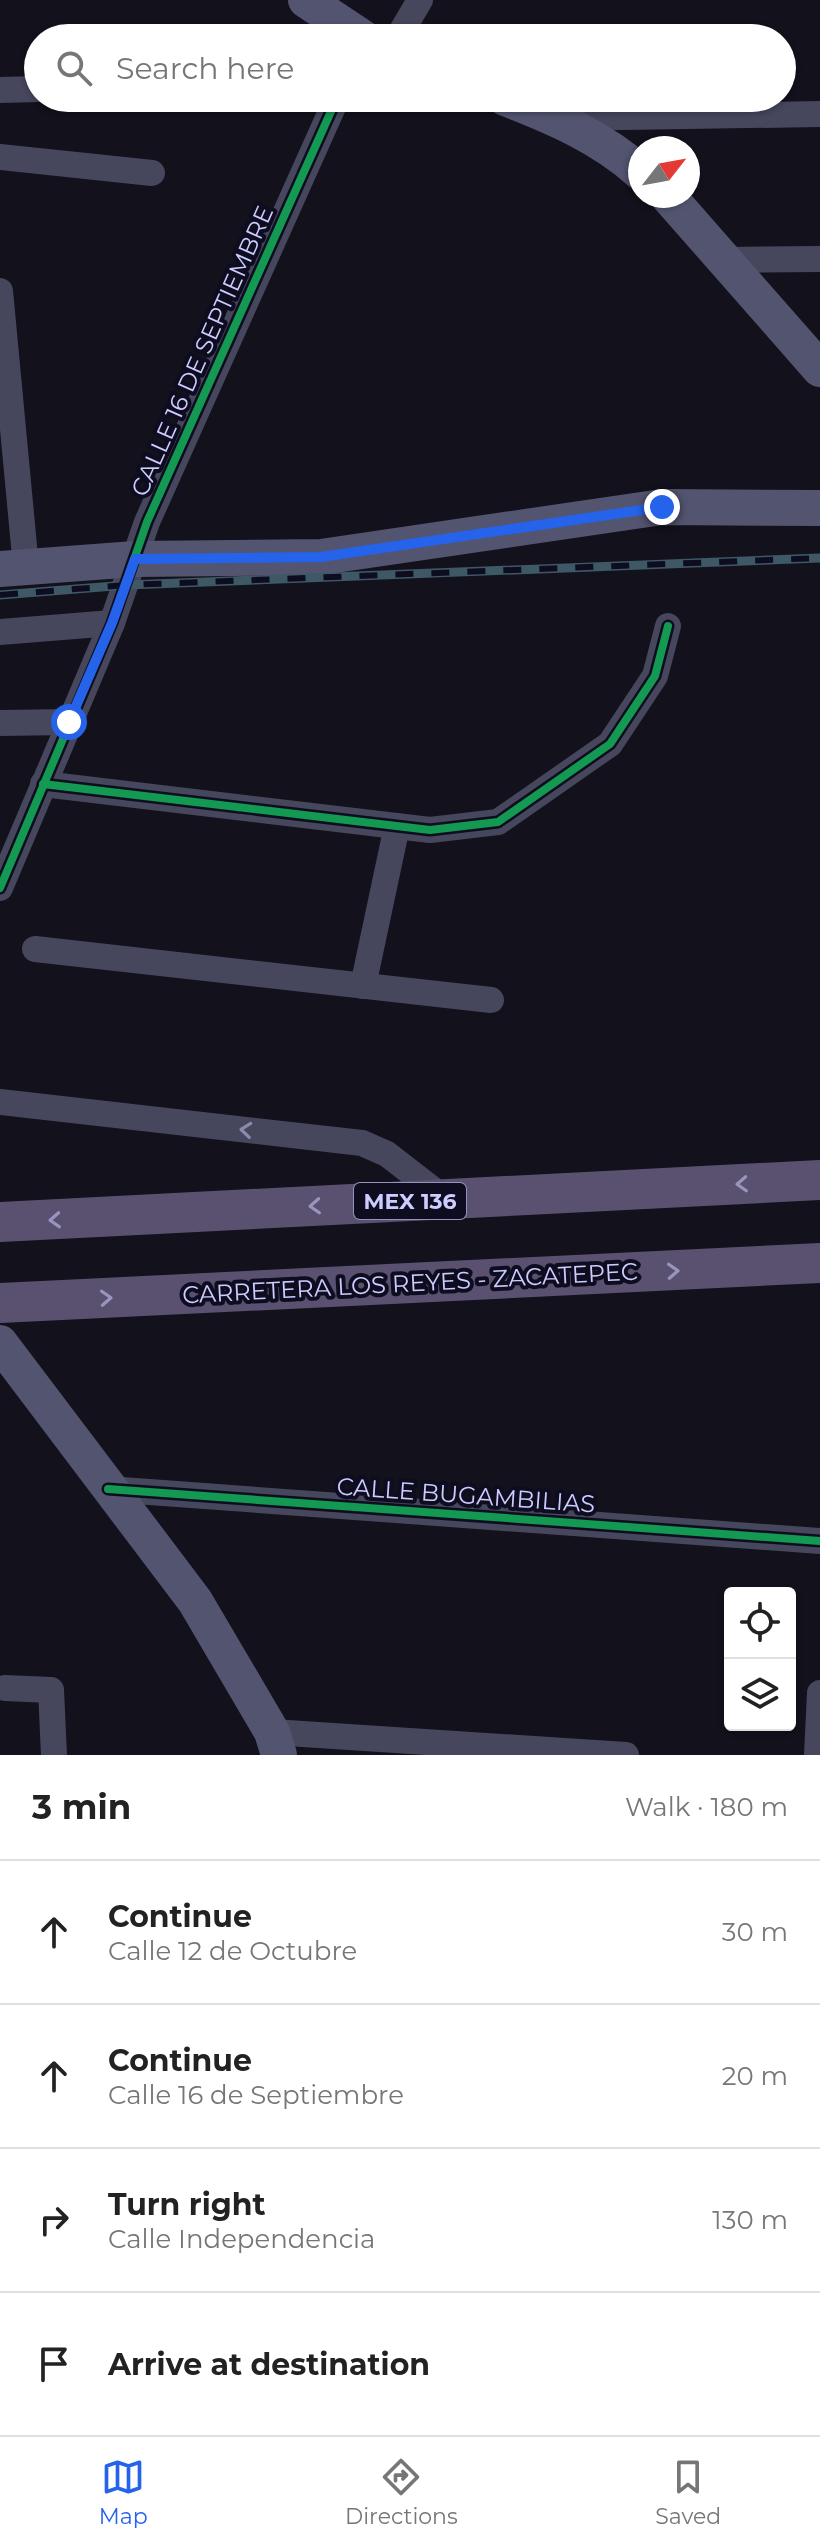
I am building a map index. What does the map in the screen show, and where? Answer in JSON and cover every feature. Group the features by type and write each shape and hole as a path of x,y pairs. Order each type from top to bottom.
{"main road":[{"path":"306,0 342,24"},
{"path":"541,112 619,153 628,161"},
{"path":"678,208 820,369"},
{"path":"13,568 135,559 321,557 662,507 820,508"},
{"name":"MEX 136","path":"0,1222 820,1180"},
{"name":"CARRETERA LOS REYES - ZACATEPEC","path":"0,1303 820,1263"},
{"path":"0,1343 195,1601 276,1744"}],"street":[{"path":"406,24 420,0"},
{"path":"0,90 24,89"},
{"name":"CALLE 16 DE SEPTIEMBRE","path":"0,888 112,623 147,522 331,112"},
{"path":"557,118 820,114"},
{"path":"0,157 152,173"},
{"path":"724,260 820,259"},
{"path":"0,291 13,568"},
{"path":"0,632 112,623"},
{"path":"43,784 430,830 498,822 610,744 655,676 668,626"},
{"path":"0,723 69,722"},
{"path":"363,986 397,826"},
{"path":"35,949 491,1000"},
{"path":"0,1102 362,1143 387,1154 445,1199"},
{"name":"CALLE BUGAMBILIAS","path":"108,1489 820,1541"},
{"path":"5,1688 51,1690 54,1755"},
{"path":"817,1755 820,1693"},
{"path":"276,1744 626,1755"}],"railway":[{"path":"0,595 127,585 820,558"}],"cycle path":[{"path":"0,888 112,623 147,522 331,112"},
{"path":"43,784 430,830 498,822 610,744 655,676 668,626"},
{"path":"108,1489 820,1541"}],"route":[{"path":"69,722 112,623 135,559 321,557 662,507"}]}
